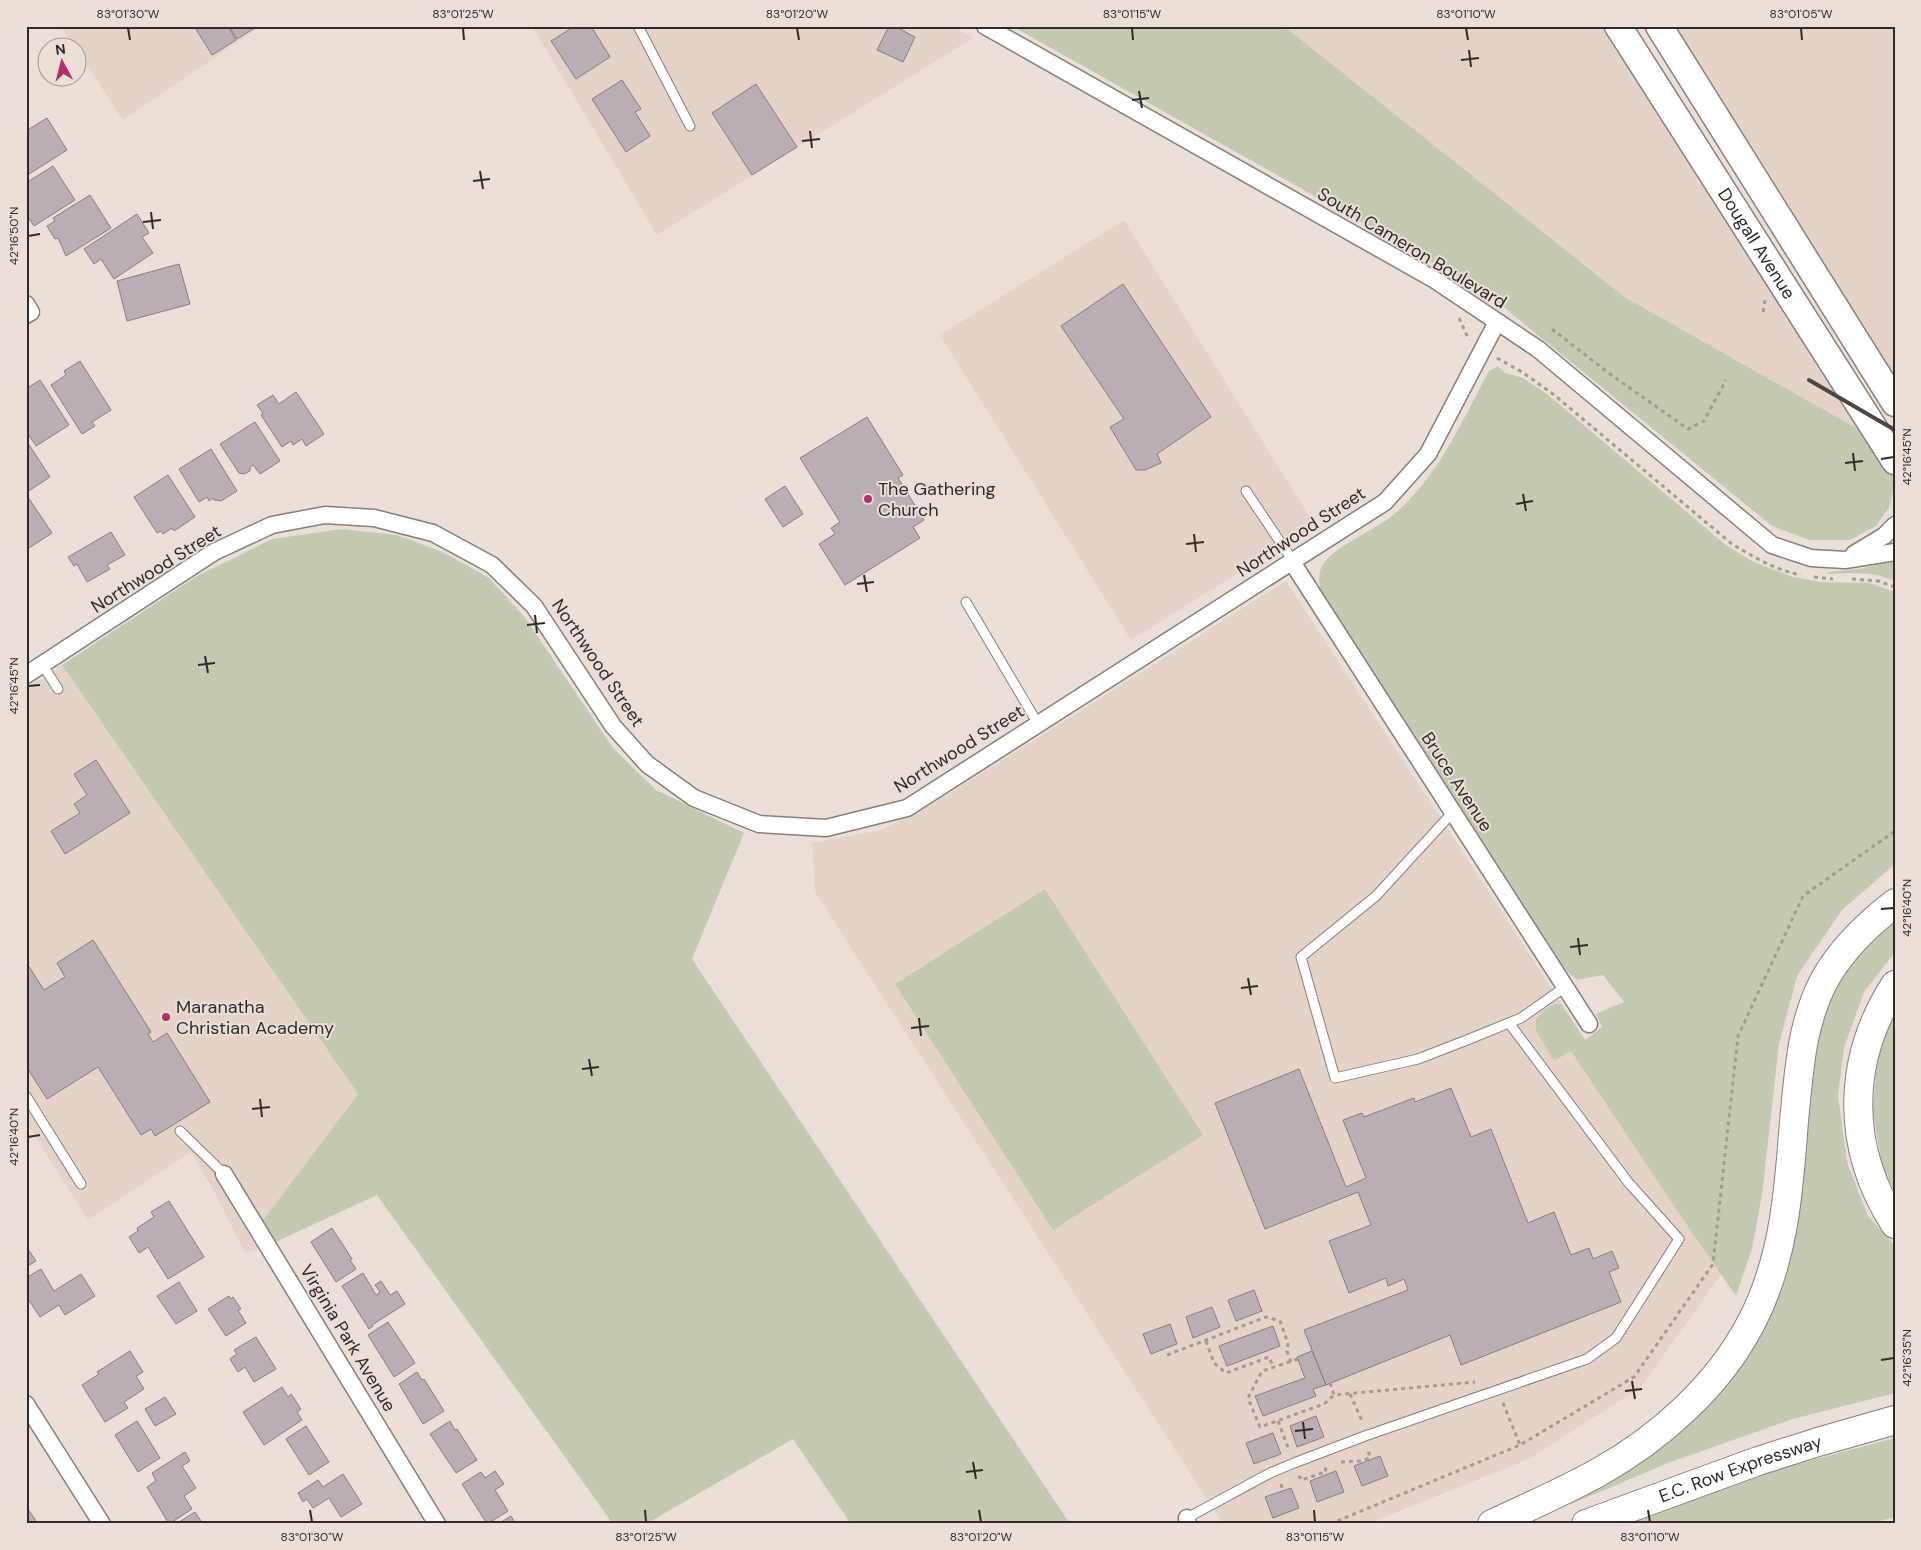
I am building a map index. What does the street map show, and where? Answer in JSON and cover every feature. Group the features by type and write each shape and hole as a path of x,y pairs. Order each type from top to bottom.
{"highway":[{"path":"1492,1524 1593,1475 1630,1452 1671,1420 1705,1388 1722,1368 1739,1342 1760,1304 1775,1263 1780,1242 1790,1172 1801,1054 1806,1028 1814,1003 1826,978 1840,956 1857,935 1895,903"},
{"path":"1895,985 1872,1026 1860,1070 1858,1119 1866,1165 1884,1207 1895,1224"},
{"name":"E.C. Row Expressway","path":"1586,1524 1758,1461 1895,1420"}],"main road":[{"name":"Dougall Avenue","path":"1618,26 1895,461"},
{"name":"Dougall Avenue","path":"1659,26 1895,403"}],"street":[{"name":"South Cameron Boulevard","path":"985,26 1435,280 1538,349 1772,545 1811,558 1845,560 1895,552"},
{"path":"26,304 32,312 26,315"},
{"name":"Northwood Street","path":"26,675 214,552 272,526 325,515 374,518 433,533 492,565 534,606 613,726 647,764 694,798 759,824 826,828 907,808 1385,502 1428,454 1497,322"},
{"path":"1845,560 1879,540 1895,525"},
{"name":"Bruce Avenue","path":"1292,561 1589,1024"},
{"name":"Virginia Park Avenue","path":"224,1174 437,1524"},
{"path":"26,1404 102,1524"}],"lane":[{"path":"638,26 690,126"},
{"path":"1246,491 1292,561"},
{"path":"966,602 1038,724"},
{"path":"42,664 58,689"},
{"path":"1453,812 1376,896 1301,957 1335,1078 1418,1059 1509,1023 1521,1018 1565,987"},
{"path":"1187,1521 1270,1473 1365,1436 1587,1359 1616,1338 1679,1239 1628,1182 1509,1023"},
{"path":"26,1096 81,1184"},
{"path":"180,1131 224,1174"}],"path":[{"path":"1552,329 1610,374 1688,429 1704,421 1726,380"},
{"path":"1167,1355 1266,1317 1280,1321 1288,1343 1287,1351 1291,1362"},
{"path":"1206,1341 1214,1363 1226,1373 1269,1356 1273,1367"},
{"path":"1298,1359 1262,1371 1248,1398 1260,1427 1324,1404 1334,1395 1482,1381"},
{"path":"1330,1383 1334,1395"},
{"path":"1350,1394 1364,1424"},
{"path":"1503,1403 1520,1445"},
{"path":"1278,1421 1290,1451"},
{"path":"1294,1479 1300,1477 1302,1480 1326,1472 1324,1466 1342,1461 1360,1461 1370,1458 1367,1446"},
{"path":"1283,1491 1281,1483 1287,1481"}],"shaded area":[{"path":"60,26 261,26 123,120 88,67 88,38 68,38"},
{"path":"532,26 952,26 973,38 657,235"},
{"path":"1284,26 1606,26 1867,434 1626,298"},
{"path":"1670,26 1895,26 1895,379"},
{"path":"1124,220 1315,525 1131,640 940,335"},
{"path":"1286,581 1730,1262 1641,1387 1529,1459 1367,1524 1223,1524 815,892 812,843 881,830 928,807"},
{"name":"Maranatha Christian Academy","path":"62,665 358,1094 256,1227 267,1246 245,1253 216,1195 191,1152 88,1220 26,1122 26,689"}],"green space":[{"path":"1012,26 1284,26 1626,298 1867,434 1895,479 1890,506 1876,526 1850,540 1809,540 1772,526 1485,292"},
{"path":"1498,366 1505,373 1523,378 1547,394 1727,546 1754,562 1793,577 1821,582 1870,583 1895,592 1895,864 1842,910 1797,976 1779,1044 1762,1195 1752,1249 1736,1296 1571,1051 1554,1061 1536,1031 1536,1020 1541,1013 1549,1006 1561,1004 1585,1040 1602,1027 1596,1014 1624,1002 1603,975 1577,980 1560,965 1323,596 1320,588 1319,574 1327,559 1392,516 1423,484 1448,448 1489,371"},
{"path":"341,529 397,535 445,553 489,578 526,619 613,748 656,790 744,833 692,959 1070,1524 851,1524 793,1439 646,1524 613,1524 377,1195 267,1246 256,1227 358,1094 62,665 197,576 272,539"},
{"path":"1895,560 1895,581 1870,574 1828,574 1828,572 1859,569"},
{"path":"1045,889 1203,1135 1053,1230 895,984"},
{"path":"1895,913 1895,952 1864,992 1844,1048 1838,1096 1847,1162 1868,1216 1895,1246 1895,1393 1793,1419 1668,1463 1569,1505 1568,1497 1740,1357 1822,1016 1842,974"},
{"path":"1895,1013 1895,1192 1882,1165 1873,1111 1878,1046"},
{"path":"1895,1438 1895,1517 1869,1524 1631,1524 1771,1471"}],"building":[{"path":"194,26 228,26 236,40 212,55"},
{"path":"229,26 258,26 237,39"},
{"path":"575,26 591,26 610,57 576,79 551,41"},
{"path":"889,26 894,26 915,37 903,62 877,50"},
{"path":"622,80 641,109 635,112 650,136 626,152 592,99"},
{"path":"756,84 797,147 752,175 712,113"},
{"path":"47,118 67,150 26,176 26,131"},
{"path":"53,166 75,200 34,226 26,214 26,183"},
{"path":"90,195 111,228 66,256 58,238 55,239 47,226 55,221 53,218"},
{"path":"137,214 149,233 142,237 153,253 114,279 101,259 94,264 84,249"},
{"path":"179,264 190,304 127,321 117,281"},
{"path":"1123,284 1211,417 1157,454 1161,463 1145,470 1136,470 1110,427 1124,419 1061,326"},
{"path":"80,361 111,410 92,422 95,426 82,434 51,385 66,375 64,371"},
{"path":"40,380 69,425 36,446 26,431 26,389"},
{"path":"296,392 324,434 306,446 302,439 293,445 291,441 282,447 261,415 263,413 257,405 273,395 279,404"},
{"name":"The Gathering Church","path":"867,417 903,475 898,478 924,520 913,527 920,538 845,585 819,544 835,534 831,528 840,522 800,458"},
{"path":"255,422 280,461 260,474 253,465 250,467 250,471 244,474 239,473 220,444"},
{"path":"26,440 50,477 27,492 26,491"},
{"path":"211,449 237,491 221,501 214,500 213,498 209,501 207,497 199,502 179,469"},
{"path":"168,475 195,517 174,531 172,528 163,534 161,531 157,533 134,497"},
{"path":"785,486 803,514 783,527 765,499"},
{"path":"28,497 52,533 26,550 26,499"},
{"path":"111,532 125,555 107,565 110,569 87,582 77,564 74,566 68,557"},
{"path":"96,760 130,813 65,854 51,831 80,813 74,804 87,795 74,774"},
{"path":"93,940 151,1032 148,1034 153,1042 167,1033 210,1102 155,1136 151,1129 141,1135 98,1067 47,1099 26,1066 26,962 44,990 65,977 57,963"},
{"path":"1299,1069 1346,1187 1366,1178 1343,1120 1362,1113 1364,1117 1414,1098 1415,1102 1451,1088 1471,1137 1491,1129 1528,1223 1554,1212 1571,1255 1589,1248 1593,1259 1612,1251 1619,1268 1609,1272 1621,1302 1461,1365 1450,1335 1326,1385 1304,1330 1408,1290 1404,1279 1388,1286 1386,1278 1349,1293 1329,1241 1371,1225 1358,1192 1265,1229 1215,1103"},
{"path":"169,1201 204,1257 168,1279 148,1247 139,1253 129,1237 138,1231 137,1228 154,1217 151,1212"},
{"path":"332,1228 352,1259 350,1260 356,1269 336,1282 311,1242"},
{"path":"26,1246 36,1261 26,1267"},
{"path":"41,1269 54,1291 81,1274 95,1296 65,1315 59,1305 40,1317 26,1296 26,1278"},
{"path":"363,1273 376,1295 380,1292 375,1285 381,1281 390,1295 397,1291 405,1304 372,1325 369,1329 342,1286"},
{"path":"179,1282 197,1311 176,1324 157,1296"},
{"path":"1254,1290 1262,1311 1236,1321 1228,1300"},
{"path":"229,1296 231,1299 233,1297 241,1309 238,1310 246,1323 226,1336 208,1309"},
{"path":"1212,1307 1220,1327 1193,1338 1186,1317"},
{"path":"388,1322 415,1363 394,1377 368,1335"},
{"path":"1170,1324 1177,1344 1151,1354 1143,1334"},
{"path":"1273,1326 1280,1346 1227,1366 1219,1346"},
{"path":"256,1337 276,1369 254,1382 245,1367 238,1372 230,1359 237,1354 234,1350"},
{"path":"130,1351 143,1372 136,1376 144,1389 124,1402 128,1408 105,1422 82,1385 99,1374 97,1372"},
{"path":"1312,1351 1326,1385 1313,1389 1316,1396 1263,1416 1255,1396 1305,1378 1297,1357"},
{"path":"417,1372 422,1380 424,1379 444,1411 423,1424 399,1384"},
{"path":"282,1387 288,1397 291,1394 301,1409 297,1412 302,1420 264,1445 243,1412"},
{"path":"165,1397 176,1414 155,1426 145,1409"},
{"path":"1316,1416 1324,1437 1297,1447 1290,1426"},
{"path":"137,1421 160,1458 138,1472 115,1435"},
{"path":"450,1421 477,1460 456,1473 430,1434"},
{"path":"306,1426 329,1462 309,1475 286,1439"},
{"path":"1273,1433 1281,1454 1254,1464 1246,1443"},
{"path":"185,1452 190,1461 182,1466 196,1488 184,1496 192,1509 169,1524 147,1487 156,1481 152,1473"},
{"path":"1380,1456 1388,1476 1362,1486 1354,1466"},
{"path":"495,1471 504,1484 495,1490 508,1511 487,1524 462,1484 481,1472 485,1478"},
{"path":"1336,1471 1344,1492 1317,1502 1310,1481"},
{"path":"343,1474 362,1504 341,1517 329,1498 313,1508 307,1499 303,1502 298,1493 318,1480 323,1487"},
{"path":"1291,1488 1299,1508 1273,1518 1265,1497"},
{"path":"26,1506 38,1524 26,1524"},
{"path":"195,1512 203,1524 176,1524"},
{"path":"511,1516 516,1524 498,1524"}],"railway":[{"path":"1809,380 1895,430"}],"place":[{"name":"The Gathering Church","path":"868,499"},
{"name":"Maranatha Christian Academy","path":"166,1017"}]}
